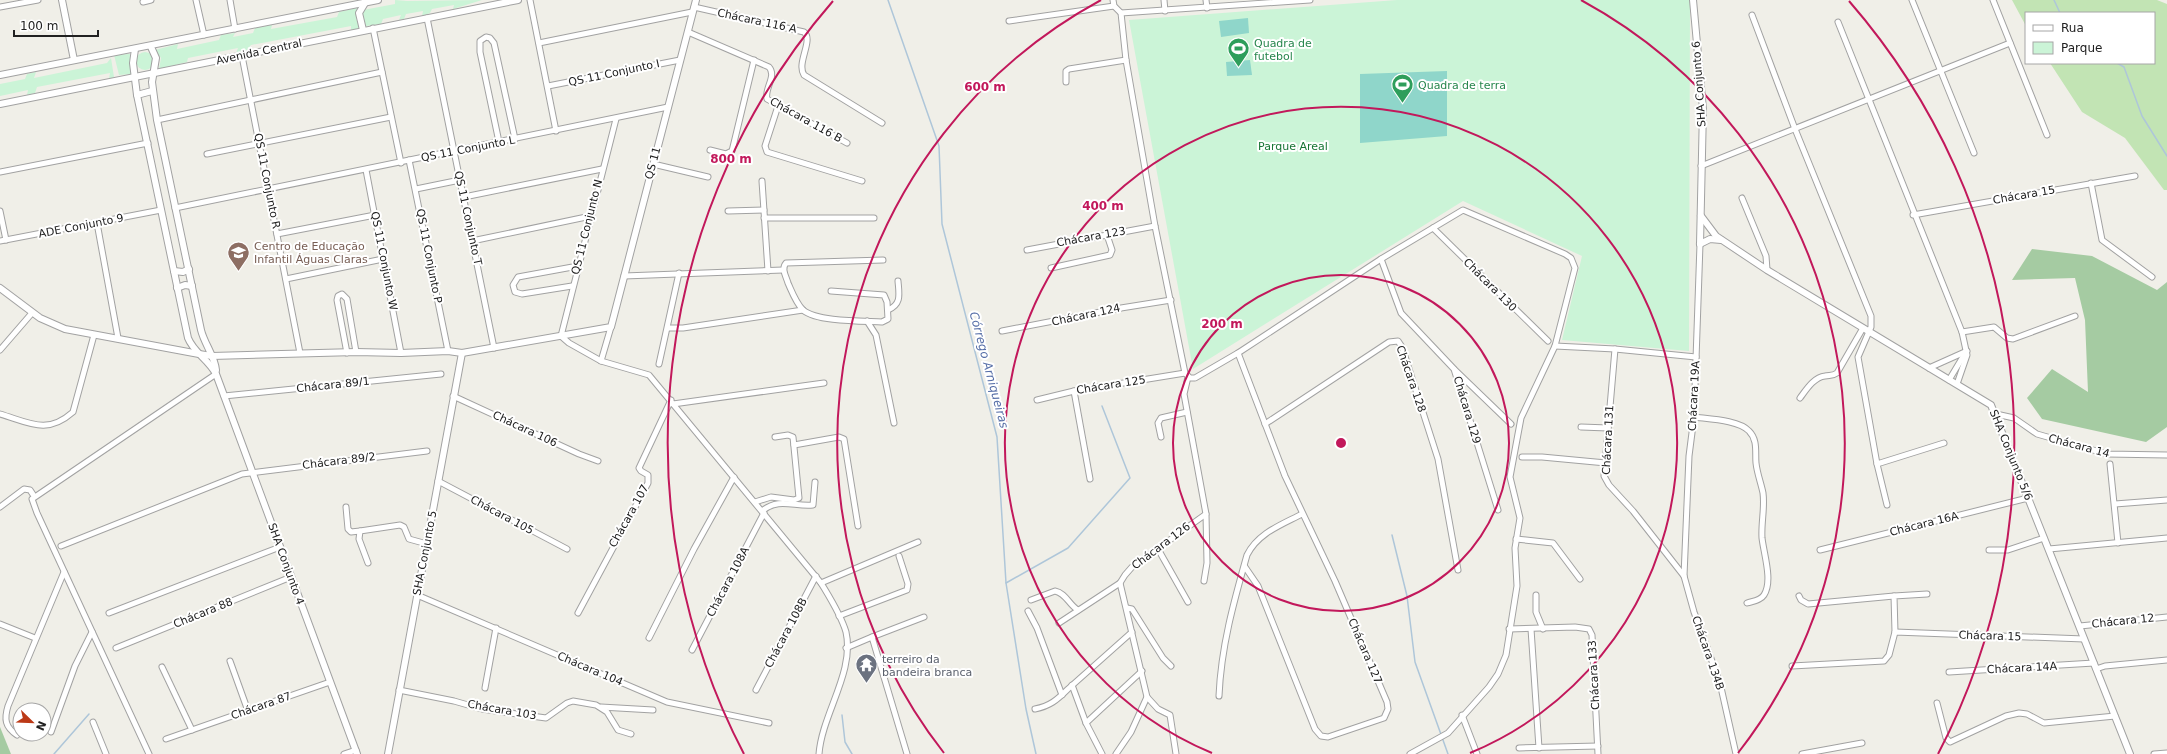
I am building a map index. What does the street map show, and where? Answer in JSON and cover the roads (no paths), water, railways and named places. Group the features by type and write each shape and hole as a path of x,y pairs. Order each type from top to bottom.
{"street":[{"path":"0,7 38,0"},
{"path":"62,0 74,60"},
{"path":"143,2 151,0"},
{"path":"196,0 204,35"},
{"path":"230,0 235,29"},
{"name":"Avenida Central","path":"0,104 427,18 496,2 518,0"},
{"path":"530,0 556,131"},
{"name":"QS 11","path":"611,327 696,0"},
{"path":"1164,0 1165,11"},
{"path":"1206,0 1207,8"},
{"path":"1121,13 1207,8 1249,2 1310,0"},
{"name":"SHA Conjunto 6","path":"1693,0 1703,109 1701,216"},
{"path":"1912,0 1939,70 1974,153"},
{"path":"1993,0 2047,135"},
{"path":"0,75 371,1"},
{"path":"363,30 359,13 371,1"},
{"path":"1009,21 1114,3 1121,13 1126,60 1155,226 1187,375 1184,394 1206,514 1207,563 1204,581"},
{"path":"539,43 693,10"},
{"name":"Chácara 116 A","path":"693,10 804,32 807,38 802,70 804,75 882,122"},
{"path":"1752,15 1795,129 1867,305 1872,324 1858,357 1877,464 1887,504"},
{"name":"QS 11 Conjunto T","path":"427,18 494,348"},
{"path":"1838,22 1962,332 1967,351 1957,384"},
{"path":"373,28 401,163"},
{"name":"Chácara 116 B","path":"688,32 769,67 772,71 766,97 770,102 847,143"},
{"path":"499,142 480,52 480,41 486,37 490,38 494,42 515,139"},
{"path":"1701,166 2010,43"},
{"name":"SHA Conjunto 4","path":"151,46 157,64 153,74 152,91 157,120 205,344 212,356 216,368 216,374"},
{"path":"135,49 133,63 137,95 188,338 185,346 177,350"},
{"name":"QS 11 Conjunto R","path":"242,56 300,353"},
{"name":"QS 11 Conjunto I","path":"548,86 680,60"},
{"path":"710,150 726,154 732,151 754,60"},
{"path":"1066,82 1066,71 1069,69 1126,60"},
{"path":"157,120 382,72"},
{"path":"137,95 152,91"},
{"path":"778,106 765,146 767,152 862,181"},
{"name":"QS 11 Conjunto L","path":"175,208 616,119 668,107"},
{"path":"207,154 391,117"},
{"name":"QS 11 Conjunto N","path":"561,336 572,286 616,119"},
{"path":"0,172 148,143"},
{"name":"QS 11 Conjunto P","path":"409,160 448,351"},
{"path":"653,164 708,177"},
{"path":"464,197 602,169"},
{"name":"QS 11 Conjunto W","path":"366,170 401,353"},
{"name":"Chácara 15","path":"1914,215 2135,176"},
{"path":"416,190 460,180"},
{"path":"762,181 768,270"},
{"path":"2090,183 2102,240 2152,277"},
{"path":"1742,198 1763,250 1767,270"},
{"name":"ADE Conjunto 9","path":"0,241 161,210"},
{"path":"728,211 764,210"},
{"name":"Chácara 125","path":"1037,400 1074,391 1187,375 1194,378 1238,353 1381,259 1458,212 1466,210 1571,258 1575,268 1554,346"},
{"path":"0,212 6,240"},
{"path":"277,234 375,215"},
{"path":"472,241 591,216"},
{"name":"SHA Conjunto 5/6","path":"1701,216 1706,226 1721,240 1767,270 1988,402 1996,414 2130,754"},
{"name":"Chácara 19A","path":"1684,576 1689,456 1694,417 1701,216"},
{"path":"764,218 874,218"},
{"path":"97,223 118,338"},
{"name":"Chácara 123","path":"1027,250 1155,226"},
{"name":"Chácara 130","path":"1433,228 1548,341"},
{"path":"1051,268 1110,255 1112,250 1107,234"},
{"path":"1700,244 1710,239 1721,240"},
{"path":"286,279 383,259"},
{"name":"Chácara 129","path":"1381,259 1401,313 1415,330 1454,369 1498,510"},
{"path":"803,310 795,297 783,270 786,263 883,260"},
{"path":"572,286 522,294 515,292 512,285 518,277 578,266"},
{"path":"174,271 183,272 189,269"},
{"path":"624,276 783,270"},
{"path":"659,364 668,328 678,273"},
{"path":"888,310 895,307 899,302 898,281"},
{"path":"177,288 185,285 192,286"},
{"path":"0,288 32,313 65,329 212,356 356,352 401,353 448,351 462,353 611,327 601,361"},
{"path":"668,328 721,323 803,310 817,316 867,321 887,320 887,299 882,294 831,291"},
{"path":"347,353 337,300 338,296 342,294 347,299 356,352"},
{"name":"Chácara 124","path":"1002,331 1120,308 1171,300"},
{"path":"0,350 32,313"},
{"path":"1962,332 1994,327 2008,338 2013,339 2074,316"},
{"path":"867,321 876,335 894,424"},
{"path":"1800,398 1810,385 1822,376 1837,373 1863,328"},
{"path":"0,414 48,426 57,423 74,412 94,335"},
{"path":"561,336 569,343 601,361 624,369 647,373 821,583 839,616 846,633 846,648 842,679 824,728 819,754"},
{"name":"SHA Conjunto 4","path":"188,338 193,349 210,364 216,374 356,752"},
{"name":"Chácara 128","path":"1265,424 1389,342 1398,341 1402,347 1438,459 1458,570"},
{"path":"199,354 205,344"},
{"path":"1410,754 1448,733 1498,674 1506,655 1517,586 1516,539 1519,514 1511,488 1510,477 1522,418 1554,346 1615,349 1696,357"},
{"name":"Chácara 131","path":"1615,349 1604,476 1609,485 1633,511 1684,576"},
{"path":"1929,368 1967,351"},
{"path":"1950,380 1967,351"},
{"name":"SHA Conjunto 5","path":"388,754 462,353"},
{"name":"Chácara 127","path":"1238,353 1302,514 1332,574 1387,702 1388,709 1384,718 1328,737 1320,734 1315,729 1258,586 1245,567"},
{"path":"1454,369 1511,424"},
{"path":"149,754 36,513 32,500 34,496 216,374"},
{"name":"Chácara 89/1","path":"224,396 441,374"},
{"path":"672,402 824,383"},
{"path":"1074,391 1090,479"},
{"name":"Chácara 106","path":"453,396 579,454 598,461"},
{"name":"Chácara 107","path":"578,613 648,483 648,475 639,468 672,402"},
{"path":"1161,436 1158,423 1161,418 1187,412"},
{"name":"Chácara 14","path":"1996,414 2014,418 2037,434 2107,454 2167,455"},
{"path":"1694,417 1724,421 1745,428 1750,431 1756,442 1756,464 1763,492 1762,538 1767,588 1764,596 1760,600 1748,603"},
{"path":"1580,427 1608,428"},
{"path":"755,502 771,497 794,500 799,498 793,437 791,435 775,437"},
{"path":"794,445 840,437 844,439 858,526"},
{"path":"1877,464 1944,443"},
{"name":"Chácara 89/2","path":"62,546 252,471 427,451"},
{"path":"1522,457 1542,457 1606,463"},
{"path":"2110,464 2118,543"},
{"path":"649,638 694,549 734,478"},
{"name":"Chácara 105","path":"438,481 567,549"},
{"path":"763,512 769,505 777,503 813,506 815,482"},
{"path":"0,507 24,489 30,490 34,496"},
{"name":"Chácara 16A","path":"1820,550 2028,498"},
{"path":"2115,504 2167,500"},
{"path":"346,507 348,529 351,532 400,525 404,528 409,539 426,544"},
{"name":"Chácara 108A","path":"692,650 763,512"},
{"name":"Chácara 126","path":"1120,583 1132,567 1206,514"},
{"path":"1219,696 1220,670 1225,640 1251,546 1262,535 1302,514"},
{"path":"360,531 359,539 368,563"},
{"path":"1989,550 2008,550 2044,538"},
{"path":"2048,549 2167,538"},
{"path":"1516,539 1553,543 1580,579"},
{"path":"821,583 918,542"},
{"path":"109,613 280,547"},
{"path":"1158,549 1188,602"},
{"path":"839,616 907,590 908,584 899,556"},
{"path":"12,732 9,730 5,716 35,638 64,572"},
{"name":"Chácara 108B","path":"756,690 816,576"},
{"name":"Chácara 134B","path":"1684,576 1694,612 1720,683 1736,754"},
{"name":"Chácara 88","path":"116,648 291,577"},
{"path":"1059,623 1120,583 1148,697 1158,709 1170,715 1176,754"},
{"path":"1031,600 1056,591 1063,594 1070,605 1078,610"},
{"path":"1799,596 1801,600 1808,604 1927,594"},
{"name":"Chácara 104","path":"417,595 671,703 769,723"},
{"path":"1536,595 1536,612 1543,629"},
{"path":"1792,666 1884,661 1889,655 1895,632 1894,596"},
{"path":"1127,608 1132,610 1163,658 1171,666"},
{"path":"1028,611 1037,628 1062,695"},
{"path":"846,648 924,617"},
{"name":"Chácara 12","path":"2080,626 2167,617"},
{"path":"0,624 35,638"},
{"path":"485,688 496,628"},
{"name":"Chácara 133","path":"1509,629 1589,629 1591,632 1598,754"},
{"path":"1531,630 1539,748"},
{"path":"52,729 75,666 92,632"},
{"path":"1035,710 1051,705 1132,632"},
{"name":"Chácara 15","path":"1895,632 2084,639"},
{"path":"872,637 907,754"},
{"path":"2095,666 2167,660"},
{"path":"230,661 248,711"},
{"name":"Chácara 14A","path":"1949,672 2095,666"},
{"path":"162,667 192,730"},
{"path":"1086,723 1142,671"},
{"name":"Chácara 87","path":"166,739 330,682"},
{"path":"1072,686 1086,723 1102,754"},
{"name":"Chácara 103","path":"399,690 454,701 482,709 546,718 567,703 573,701 600,707 653,710"},
{"path":"1116,754 1131,732 1148,697"},
{"path":"1937,704 1946,738 1950,742 2006,716 2019,713 2027,714 2044,723 2115,716"},
{"path":"600,707 607,712 618,730 631,734"},
{"path":"1462,716 1477,754"},
{"path":"93,722 106,754"},
{"path":"1802,754 1862,743"},
{"path":"1519,748 1598,746"},
{"path":"344,754 356,752"},
{"path":"2154,754 2167,752"}],"waterway":[{"name":"Córrego Arniqueiras","path":"888,0 939,146 942,224 997,437 1006,583 1026,709 1036,754"},
{"path":"2054,0 2060,12"},
{"path":"2119,64 2124,67 2142,116 2167,156"},
{"path":"1006,583 1068,548 1130,478 1102,406"},
{"path":"1392,535 1407,596 1415,662 1448,754"},
{"path":"54,754 89,714"},
{"path":"842,715 845,742 852,754"}],"place":[{"name":"Quadra de futebol","path":"1239,68"},
{"name":"Quadra de terra","path":"1403,104"},
{"name":"Centro de Educação Infantil Águas Claras","path":"238,272"},
{"name":"terreiro da bandeira branca","path":"866,684"}],"park label":[{"name":"Parque Areal","path":"1293,146"}]}
